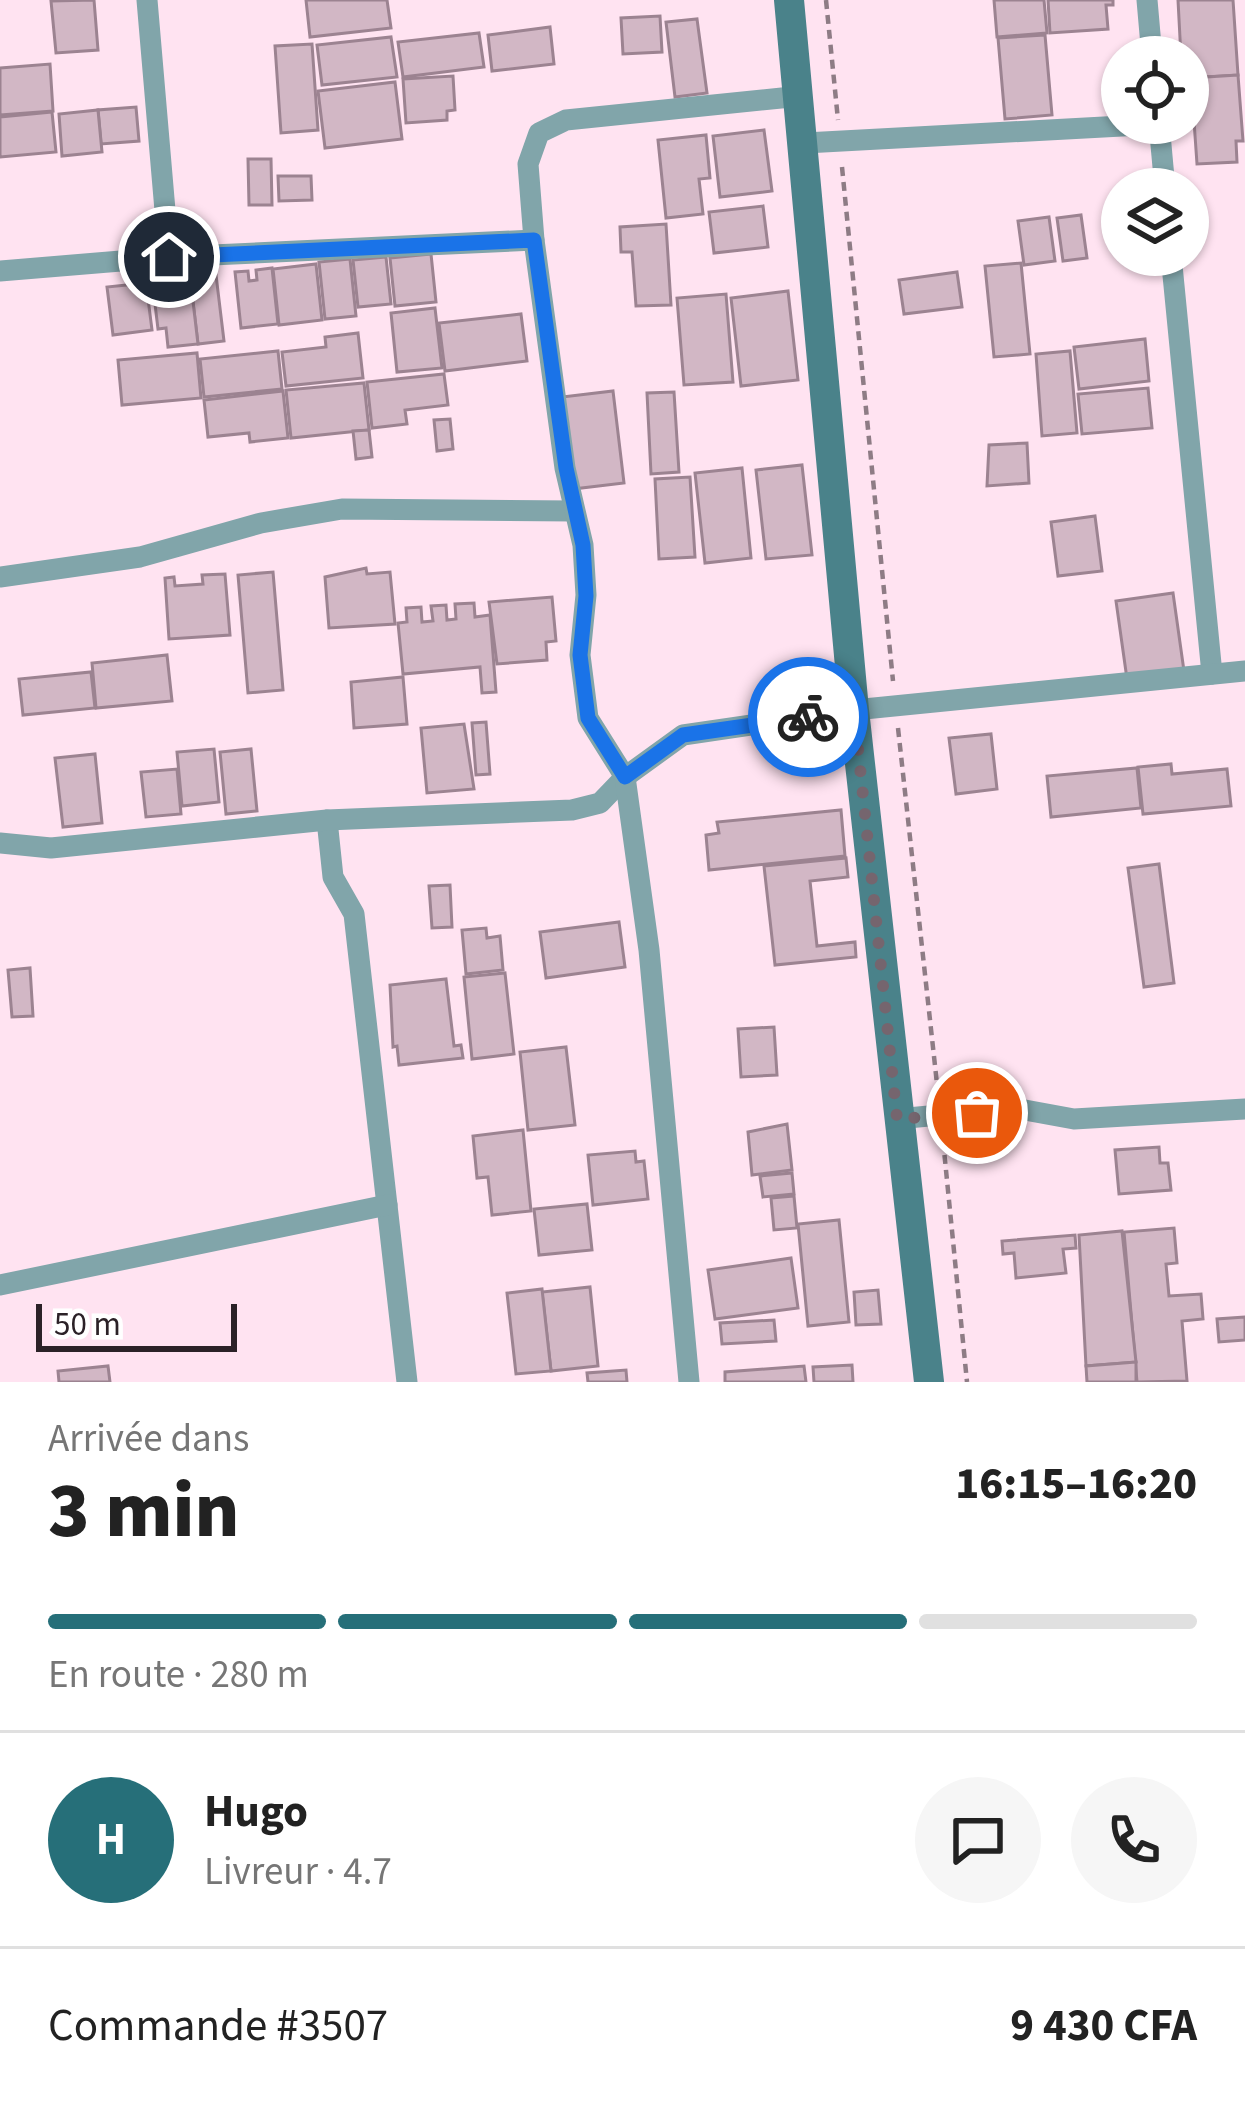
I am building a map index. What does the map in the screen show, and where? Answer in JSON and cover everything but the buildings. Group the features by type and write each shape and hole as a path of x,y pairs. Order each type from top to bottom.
{"street":[{"path":"147,0 169,257"},
{"path":"790,0 854,710 929,1382"},
{"path":"1147,0 1150,36"},
{"path":"688,1382 649,950 625,777 588,718 580,655 586,596 583,545 574,512 534,240 528,164 538,133 566,120 801,97"},
{"path":"805,143 1101,126"},
{"path":"0,271 169,257 534,240"},
{"path":"1174,276 1212,674"},
{"path":"0,577 140,556 261,524 342,509 574,512"},
{"path":"0,844 51,848 327,820 572,810 600,803 625,777 683,735 854,710 1245,670"},
{"path":"327,820 333,878 354,914 407,1382"},
{"path":"897,1119 1014,1108 1074,1119 1245,1109 1245,1120"},
{"path":"0,1285 387,1205"}],"way so far":[{"path":"808,717 854,710 897,1119 977,1113"}],"route":[{"path":"169,257 534,240 566,468 583,545 586,596 580,655 588,718 625,777 683,735 808,717"}]}
